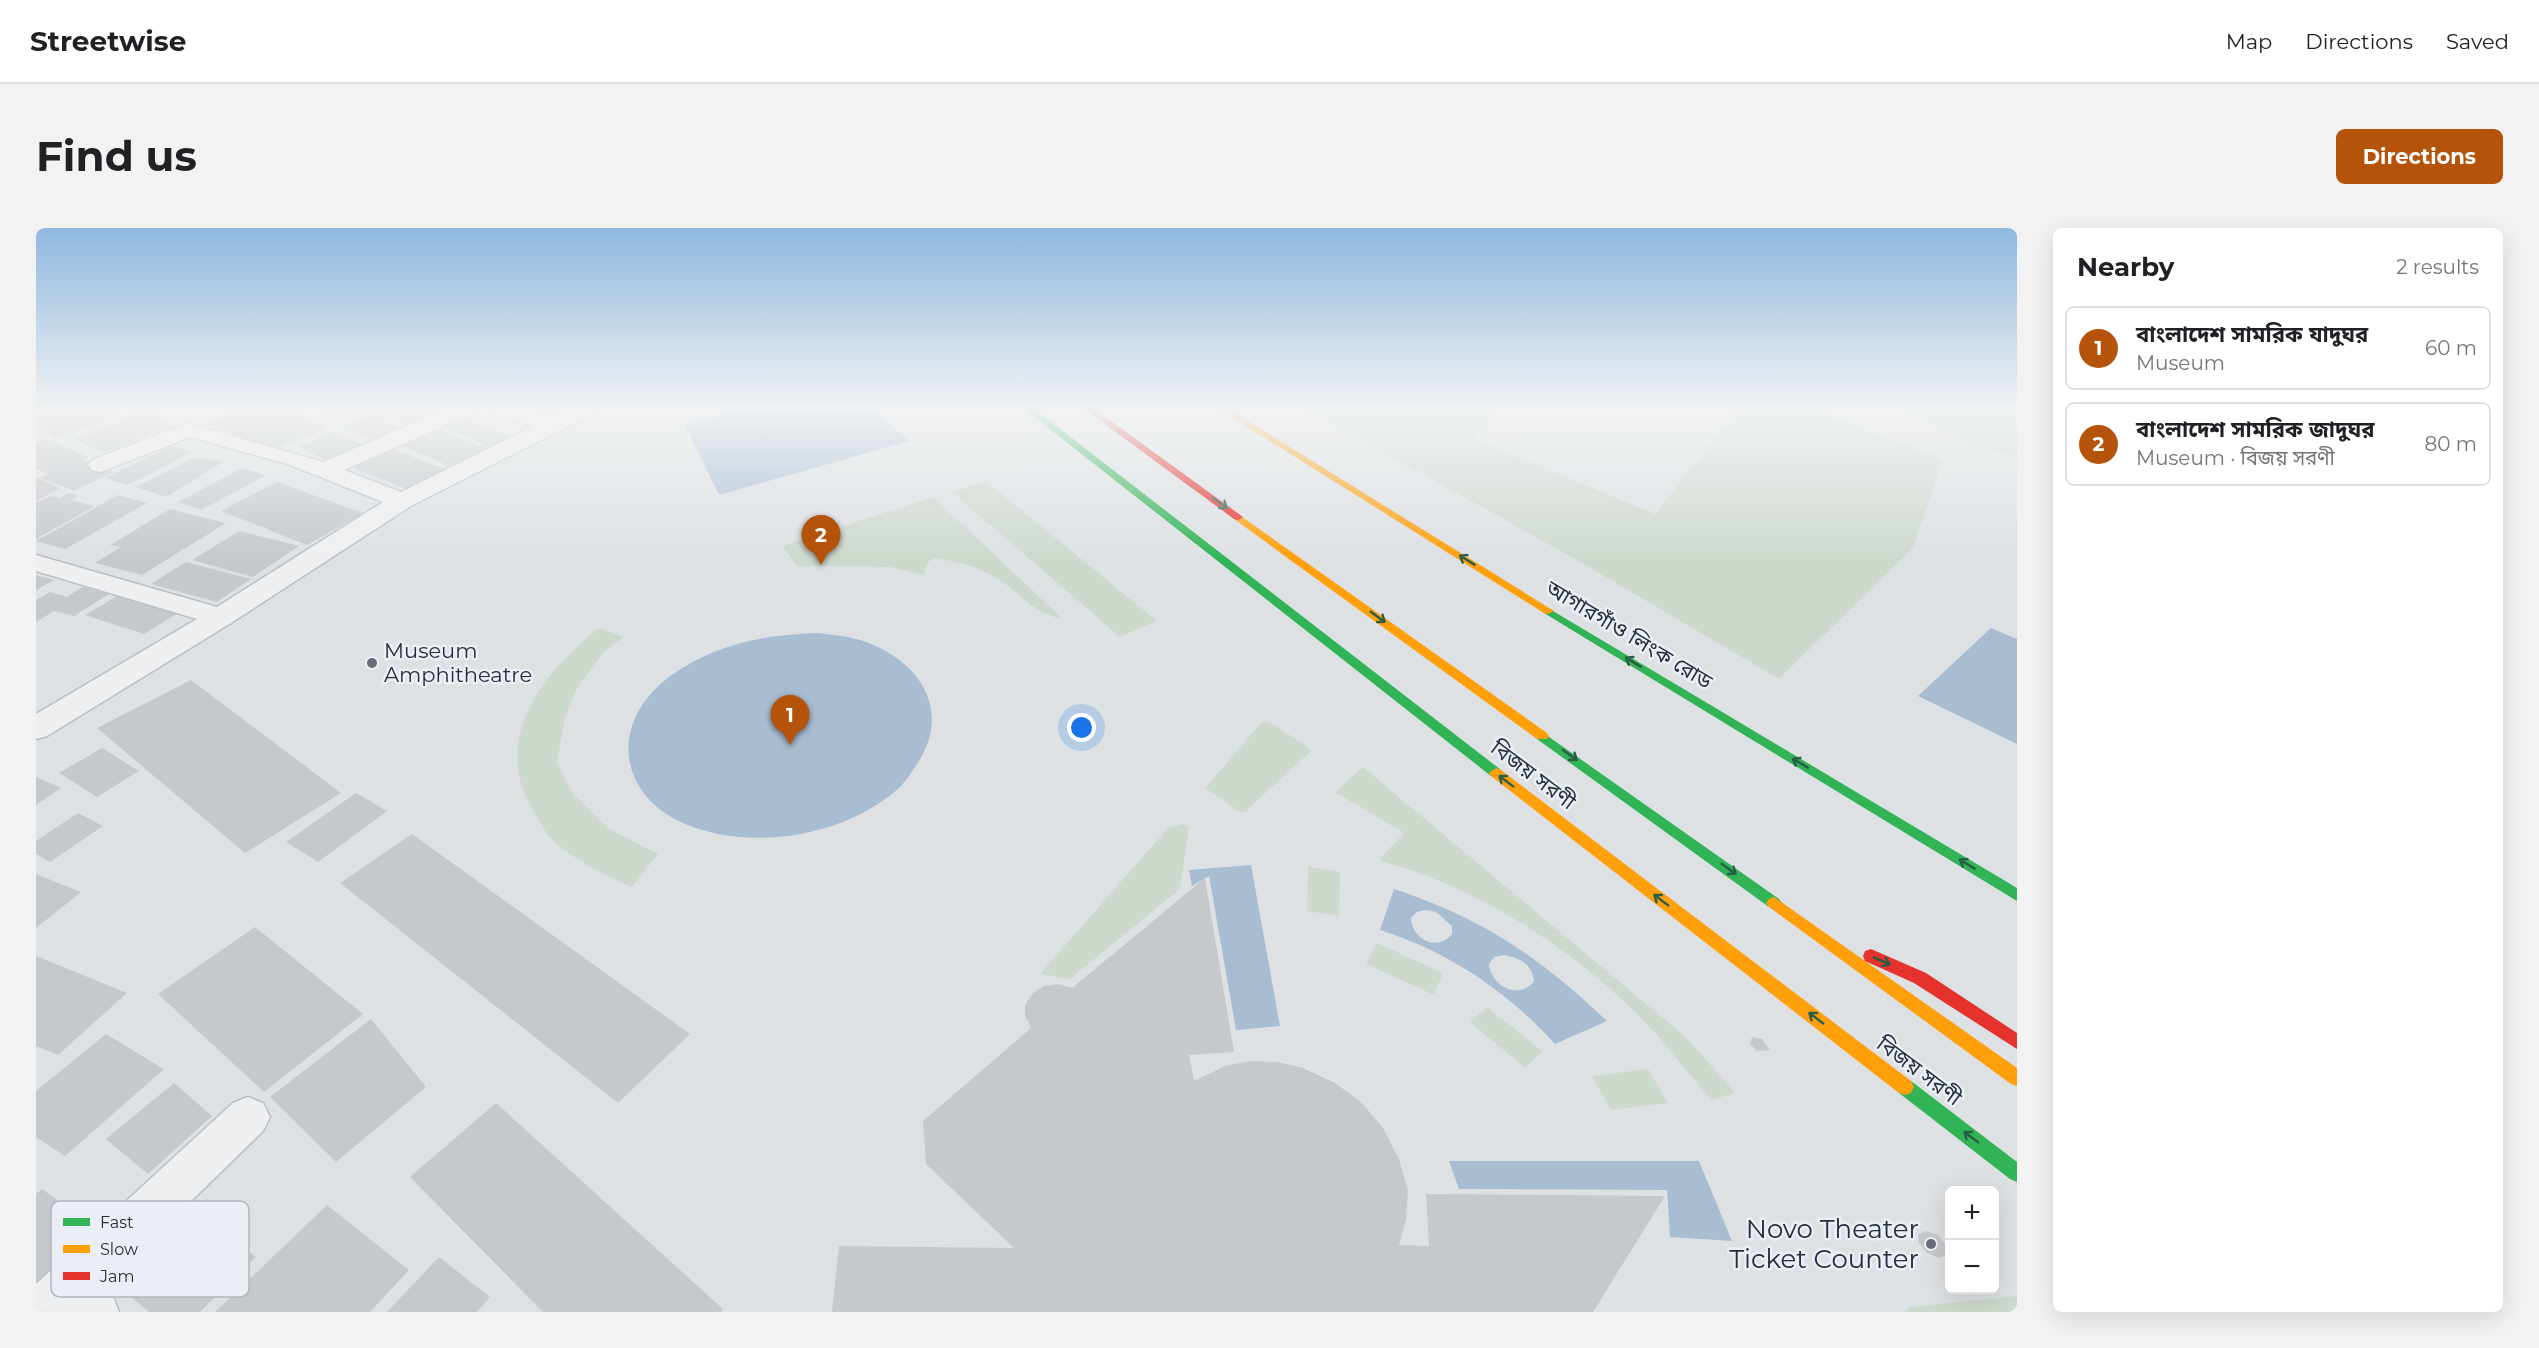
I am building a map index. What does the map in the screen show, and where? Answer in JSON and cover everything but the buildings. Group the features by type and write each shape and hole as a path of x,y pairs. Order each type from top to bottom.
{"main road":[{"name":"বিজয় সরণী","path":"1091,459 1309,630 2017,1173"},
{"name":"বিজয় সরণী","path":"1157,459 2017,1078"},
{"name":"আগারগাঁও লিংক রোড","path":"1303,459 1574,627 2017,895"},
{"path":"1827,940 1878,958 1920,978 2017,1042"}],"street":[{"path":"100,465 116,459"},
{"path":"294,459 402,501"},
{"path":"324,470 350,459"},
{"path":"36,728 221,617 402,501 486,459"},
{"path":"36,563 221,617"},
{"path":"167,1201 248,1117"}],"shaded area":[{"path":"1395,459 1521,459 1655,514 1699,459 1943,459 1913,548 1779,679 1577,560"},
{"path":"986,481 1157,621 1120,637 952,492"},
{"path":"933,497 1062,618 1044,613 988,573 957,562 933,558 927,563 924,575 890,567 797,566 782,546"},
{"path":"599,628 624,637 601,655 575,692 564,722 557,762 572,793 609,829 658,854 632,887 591,867 553,841 535,814 522,787 517,761 520,735 528,711 541,688 558,666"},
{"path":"1268,721 1312,750 1245,812 1240,812 1205,788 1262,722"},
{"path":"1363,767 1688,1039 1735,1093 1711,1100 1644,1021 1607,986 1516,920 1451,886 1381,861 1381,857 1404,833 1335,792"},
{"path":"1183,824 1189,827 1180,889 1070,979 1040,974 1168,828"},
{"path":"1308,866 1340,872 1339,916 1307,911"},
{"path":"1377,943 1443,973 1434,995 1366,964"},
{"path":"1487,1007 1542,1051 1525,1068 1470,1022"},
{"path":"1648,1069 1668,1103 1611,1110 1592,1076"},
{"path":"2017,1296 2017,1312 1906,1312 1909,1307"}],"water":[{"path":"701,459 847,459 719,495"},
{"path":"1991,628 2017,639 2017,744 1918,696"},
{"path":"818,633 858,639 884,650 902,662 916,677 926,693 931,711 931,730 925,750 899,788 879,804 832,826 779,837 753,838 702,830 672,817 650,800 635,779 629,756 630,732 640,709 658,686 700,658 733,645 782,635"},
{"path":"1251,865 1280,1026 1236,1030 1209,876 1192,886 1189,870"},
{"path":"1394,889 1456,913 1483,927 1533,959 1607,1021 1555,1044 1517,1007 1475,975 1430,950 1380,930","holes":["1426,910 1436,912 1452,926 1452,934 1440,942 1433,943 1421,937 1412,926 1411,918 1417,912","1504,955 1520,960 1528,966 1534,981 1528,987 1514,990 1500,984 1495,979 1489,964 1494,957"]},
{"path":"1449,1161 1699,1161 1732,1241 1670,1237 1667,1190 1459,1189"}],"traffic: fast":[{"path":"1092,459 1496,773"},
{"path":"1548,611 2017,895"},
{"path":"1542,736 1774,903"},
{"path":"1905,1087 2017,1173"}],"traffic: slow":[{"path":"1302,459 1548,611"},
{"path":"1238,517 1542,736"},
{"path":"1496,773 1905,1087"},
{"path":"1774,903 2017,1078"}],"traffic: jam":[{"path":"1157,459 1238,517"},
{"path":"1871,956 1920,978 2017,1042"}],"place":[{"name":"বাংলাদেশ সামরিক জাদুঘর","path":"821,565"},
{"name":"Museum Amphitheatre","path":"372,663"},
{"name":"বাংলাদেশ সামরিক যাদুঘর","path":"790,745"},
{"name":"Novo Theater Ticket Counter","path":"1931,1244"}]}
